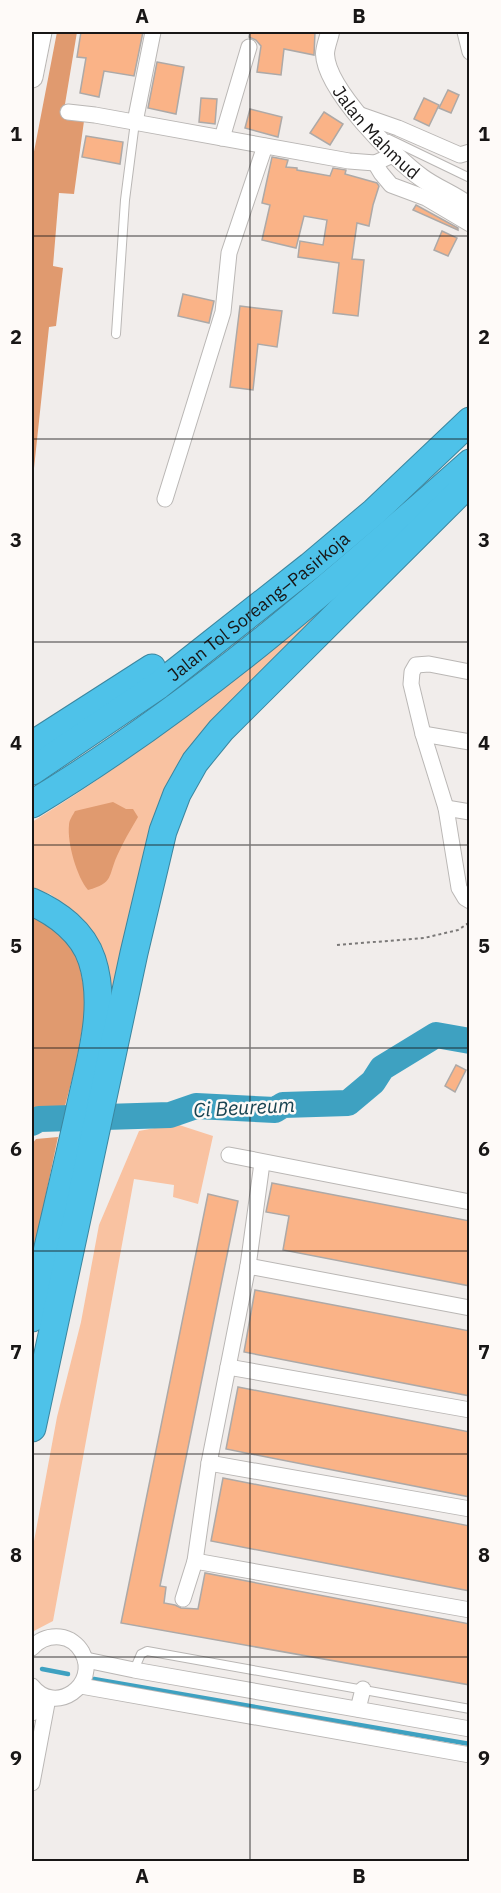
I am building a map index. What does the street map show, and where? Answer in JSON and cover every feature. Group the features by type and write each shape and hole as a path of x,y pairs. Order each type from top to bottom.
{"highway":[{"name":"Jalan Tol Soreang–Pasirkoja","path":"32,771 159,685 310,566 374,512 470,421"},
{"name":"Jalan Tol Soreang–Pasirkoja","path":"32,804 136,735 305,608 470,463"},
{"path":"32,1428 81,1150 98,1071 162,831 177,794 195,762 221,730 470,482"},
{"path":"32,745 310,566"},
{"path":"32,902 51,911 76,932 92,958 99,991 98,1071"},
{"path":"32,1318 81,1150"}],"main road":[{"path":"32,77 41,32"}],"street":[{"path":"135,122 153,32"},
{"name":"Jalan Mahmud","path":"330,32 325,53 329,71 336,86 358,114 395,154 422,178 470,207"},
{"path":"465,32 470,52"},
{"path":"222,138 249,47"},
{"path":"68,112 349,161 375,163 395,154"},
{"path":"358,114 398,128 460,155 470,152"},
{"path":"165,499 223,312 229,253 265,146"},
{"path":"375,163 391,185 426,198 470,224"},
{"path":"470,672 429,664 416,665 412,672 411,684 423,734 446,808 459,888 465,898 470,901"},
{"path":"423,734 470,742"},
{"path":"446,808 470,812"},
{"path":"229,1155 470,1202"},
{"path":"183,1599 195,1561 209,1463 248,1266 262,1163"},
{"path":"248,1266 470,1308"},
{"path":"228,1367 470,1410"},
{"path":"209,1463 470,1509"},
{"path":"195,1561 470,1610"},
{"path":"32,1648 48,1637 64,1637 78,1646 86,1660 87,1673 81,1686 72,1694 60,1699 38,1692"},
{"path":"86,1660 470,1729"},
{"path":"81,1686 470,1755"},
{"path":"358,1709 363,1689"},
{"path":"32,1713 38,1692"},
{"path":"32,1783 38,1692"}],"lane":[{"path":"116,334 126,200 135,122"},
{"path":"374,132 470,178"},
{"path":"134,1670 141,1654 147,1651 470,1709"}],"path":[{"path":"337,945 424,938 458,930 470,922"}],"shaded area":[{"path":"57,32 77,32 63,116 84,121 74,194 59,193 53,266 63,268 56,326 49,327 32,487 32,162"},
{"path":"334,601 215,723 110,1011 104,958 81,918 50,894 32,889 32,822 148,744"},
{"path":"113,802 126,809 133,809 138,817 119,851 109,878 102,885 88,890 80,877 74,859 69,832 70,821 75,811"},
{"path":"32,915 47,920 77,954 87,1003 75,1068 65,1106 42,1106 32,1112"},
{"path":"176,1124 213,1136 198,1204 173,1197 174,1185 134,1179 53,1621 32,1632 32,1552 57,1417 81,1322 99,1225 139,1131"},
{"path":"58,1137 32,1261 32,1144 36,1139"}],"building":[{"path":"81,32 143,32 134,76 104,71 99,97 80,93 86,58 77,57"},
{"path":"250,32 315,32 314,55 284,49 281,75 257,72 261,46 249,37"},
{"path":"157,62 184,67 176,114 148,108"},
{"path":"448,90 459,95 451,113 439,108"},
{"path":"201,98 217,99 215,124 199,122"},
{"path":"424,98 439,105 429,126 414,119"},
{"path":"250,109 282,117 278,137 245,128"},
{"path":"324,112 343,124 330,145 310,133"},
{"path":"86,136 123,142 120,164 82,157"},
{"path":"272,157 288,160 286,167 330,176 333,168 346,170 345,174 377,183 379,186 369,226 357,223 352,259 364,260 358,316 333,313 339,263 298,257 300,241 323,245 327,220 304,216 296,248 262,240 270,205 262,203"},
{"path":"416,205 458,228 458,230 413,210"},
{"path":"442,231 457,238 448,256 434,250"},
{"path":"183,294 214,301 209,323 178,316"},
{"path":"240,306 282,311 277,347 258,344 253,390 230,387"},
{"path":"456,1065 466,1070 455,1092 445,1086"},
{"path":"272,1183 470,1221 470,1286 283,1250 289,1216 266,1212"},
{"path":"208,1194 238,1201 160,1586 166,1587 164,1603 181,1608 198,1609 205,1573 470,1624 470,1685 121,1623"},
{"path":"255,1290 470,1331 470,1396 244,1352"},
{"path":"238,1387 470,1432 470,1497 226,1449"},
{"path":"223,1478 470,1526 470,1591 211,1541"}],"waterway":[{"name":"Ci Beureum","path":"32,1123 39,1119 170,1115 196,1106 275,1110 283,1105 348,1103 373,1082 382,1068 436,1035 470,1041"},
{"path":"42,1669 68,1674"},
{"path":"94,1679 470,1744"}]}
